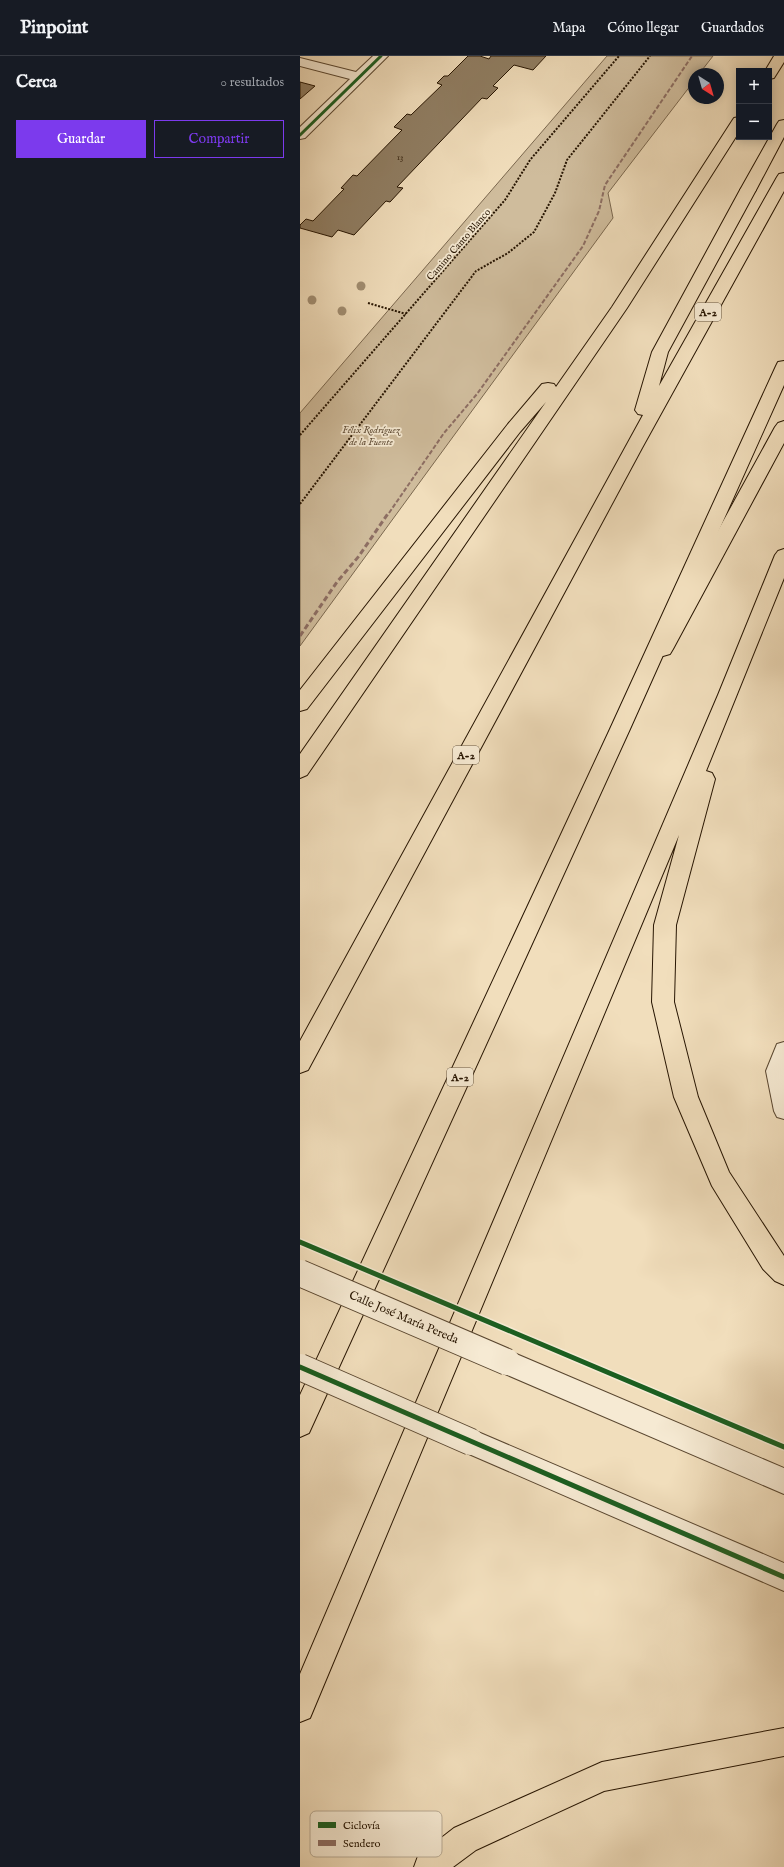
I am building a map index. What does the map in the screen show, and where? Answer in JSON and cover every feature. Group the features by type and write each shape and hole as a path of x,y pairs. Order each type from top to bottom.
{"highway":[{"path":"772,70 781,56"},
{"path":"633,448 660,352 784,124"},
{"path":"300,770 619,308 736,126"},
{"name":"A-2","path":"300,1063 633,448 784,177"},
{"path":"300,704 514,428 619,308"},
{"name":"A-2","path":"300,1424 620,729 784,366"},
{"path":"620,729 784,427"},
{"path":"300,1708 728,695 784,555"},
{"path":"728,695 665,925 663,1002 686,1097 720,1178 772,1261 784,1273"},
{"path":"442,1857 465,1839 602,1777 784,1742"},
{"path":"429,1867 442,1857"}],"street":[{"path":"300,135 381,56"},
{"path":"300,62 359,77"},
{"name":"Calle José María Pereda","path":"300,1273 784,1481"},
{"path":"300,1367 784,1577"}],"lane":[{"path":"784,1050 775,1071 784,1111"}],"path":[{"path":"300,504 476,272 508,253 534,232 555,192 567,160 650,56"},
{"path":"368,303 406,314"}],"green space":[{"name":"Félix Rodríguez de la Fuente","path":"607,56 713,56 704,68 688,68 688,89 608,193 613,218 300,646 300,413"}],"building":[{"path":"468,56 480,56 489,59 491,56 546,56 533,70 514,65 493,86 498,88 487,99 482,98 397,187 403,188 390,202 386,201 354,235 338,230 332,237 300,228 300,225 306,219 313,221 344,189 341,188 353,175 357,176 402,130 394,127 407,114 411,115 442,85 437,83 444,76 448,76"},
{"path":"300,82 315,86 300,99"}],"marked path":[{"path":"300,636 337,582 359,556 444,433 477,394 583,246 599,211 605,185 692,56"}],"cycle path":[{"path":"300,135 381,56"},
{"path":"300,1242 784,1447"},
{"path":"300,1367 784,1577"}]}
